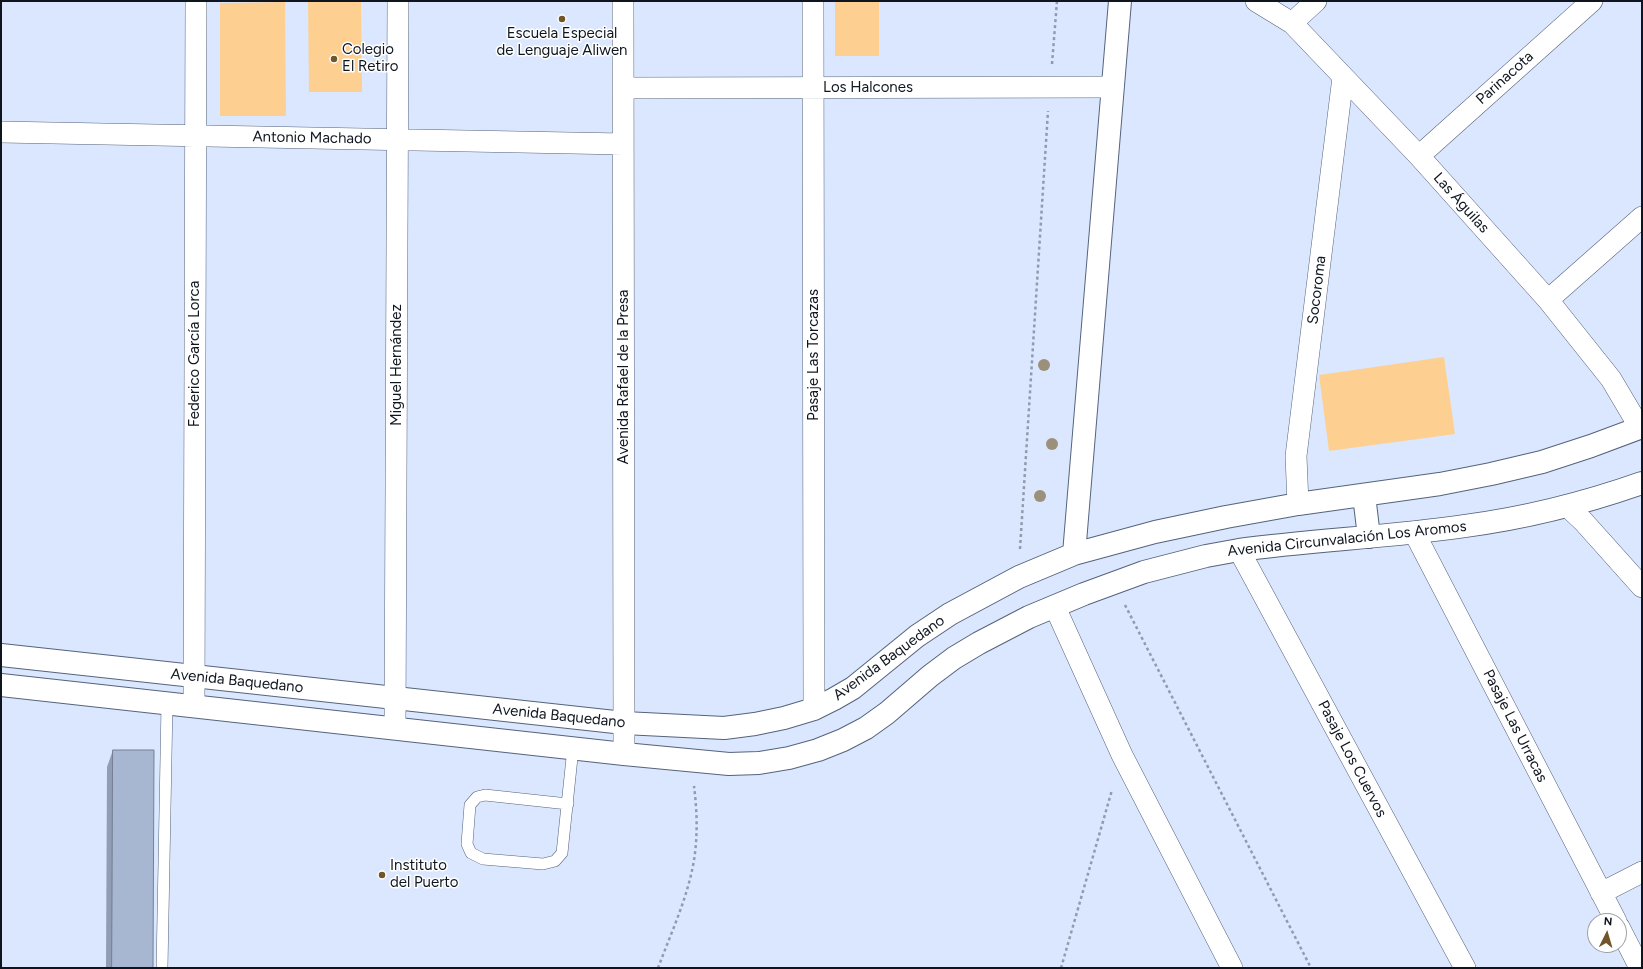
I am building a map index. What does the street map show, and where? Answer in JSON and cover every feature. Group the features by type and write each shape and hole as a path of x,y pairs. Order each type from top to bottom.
{"main road":[{"path":"1120,1 1074,554 1156,532 1226,517 1298,504 1440,484 1499,472 1542,462 1577,451 1641,427"},
{"name":"Avenida Circunvalación Los Aromos","path":"1055,607 1114,583 1174,564 1239,550 1473,525 1567,506 1642,483"},
{"path":"1364,495 1369,537"},
{"name":"Avenida Baquedano","path":"1,655 624,723 724,728 770,721 814,709 853,688 917,636 944,619 1018,577 1074,554"},
{"name":"Avenida Baquedano","path":"1,685 624,754 729,764 760,763 789,758 818,750 866,728 887,713 930,676 979,642 1029,617 1055,607"}],"street":[{"name":"Federico García Lorca","path":"194,706 196,1"},
{"name":"Miguel Hernández","path":"395,728 398,1"},
{"name":"Avenida Rafael de la Presa","path":"623,1 624,754"},
{"name":"Pasaje Las Torcazas","path":"813,1 814,709"},
{"name":"Las Águilas","path":"1256,1 1292,23 1419,156 1548,300 1611,379 1641,427"},
{"path":"1292,23 1316,1"},
{"name":"Parinacota","path":"1419,156 1592,1"},
{"name":"Socoroma","path":"1298,504 1296,456 1343,77"},
{"name":"Los Halcones","path":"623,88 1113,87"},
{"name":"Antonio Machado","path":"1,132 623,144"},
{"path":"1548,300 1642,217"},
{"path":"1567,506 1583,520 1642,587"},
{"name":"Pasaje Las Urracas","path":"1414,532 1612,913"},
{"name":"Pasaje Los Cuervos","path":"1239,550 1465,968"},
{"path":"1055,607 1122,755 1232,968"},
{"path":"1601,893 1642,872"},
{"path":"1627,943 1640,968"}],"lane":[{"path":"162,968 168,704"},
{"path":"568,804 485,795 476,797 470,805 467,844 471,854 482,859 543,864 554,861 562,853 568,804 573,748"}],"path":[{"path":"1018,577 1057,1"},
{"path":"1114,583 1311,968"},
{"path":"1061,968 1122,755"},
{"path":"658,968 687,891 694,860 697,829 696,805 689,760"}],"shaded area":[{"path":"308,1 361,1 362,92 309,92"},
{"path":"835,1 879,1 879,56 835,56"},
{"path":"285,2 286,116 220,116 220,3"},
{"path":"1444,357 1455,434 1329,451 1319,375"}],"building":[{"path":"113,750 154,750 153,968 112,968"}],"place":[{"name":"Escuela Especial de Lenguaje Aliwen","path":"562,19"},
{"name":"Colegio El Retiro","path":"334,59"},
{"name":"Instituto del Puerto","path":"382,875"}]}
